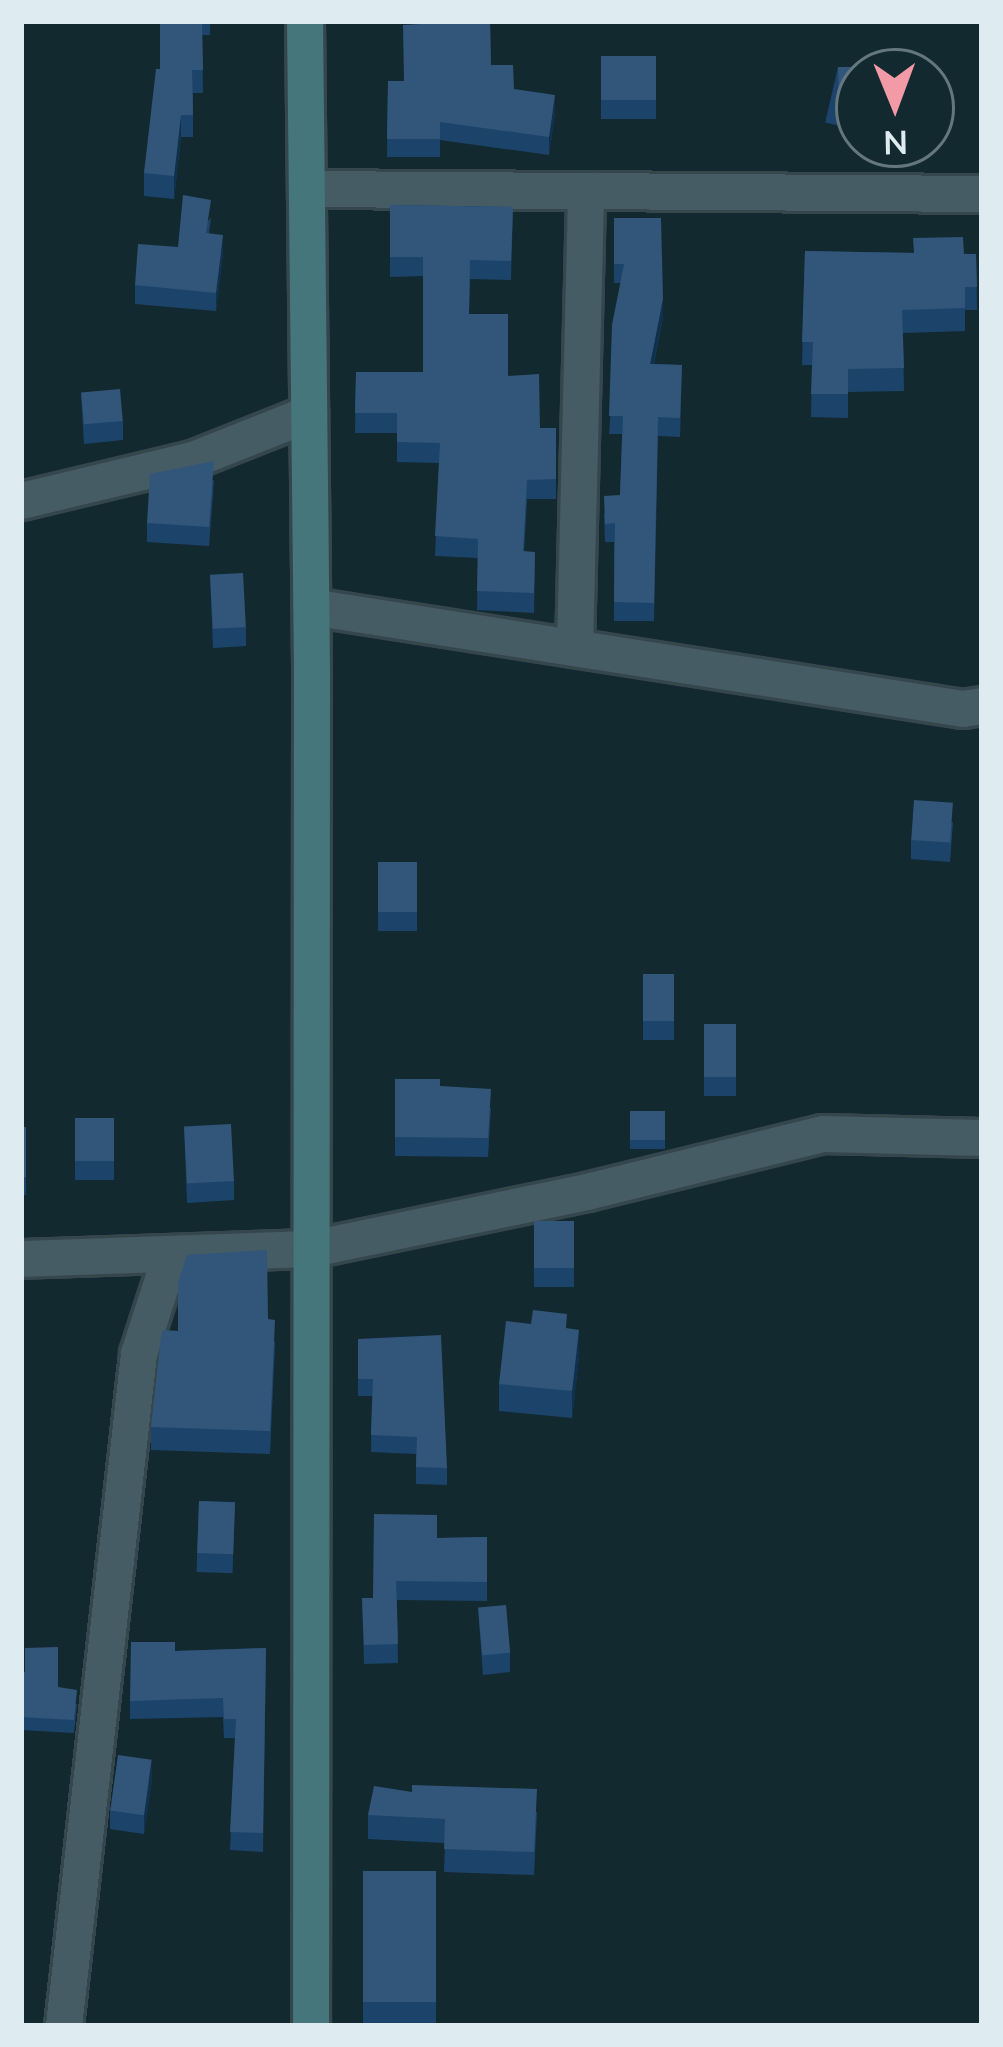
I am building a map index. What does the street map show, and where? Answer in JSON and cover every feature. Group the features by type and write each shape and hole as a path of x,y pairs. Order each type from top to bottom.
{"main road":[{"path":"305,21 311,607 311,2026"}],"street":[{"path":"307,189 982,194"},
{"path":"575,648 586,191"},
{"path":"21,501 193,460 309,414"},
{"path":"311,607 962,709 982,706"},
{"path":"21,1259 170,1258 312,1249 587,1192 823,1134 982,1138"},
{"path":"64,2026 139,1354 170,1258"}],"building":[{"path":"160,21 202,21 203,70 192,70 193,115 181,115 174,176 144,173 156,69 160,69"},
{"path":"490,21 491,65 513,65 514,89 555,95 549,137 440,122 440,139 387,139 388,81 404,81 403,25"},
{"path":"601,56 656,56 656,100 601,100"},
{"path":"183,195 211,200 206,233 223,235 216,293 135,285 138,244 178,247"},
{"path":"390,205 513,207 511,261 470,260 469,314 508,314 508,376 539,374 540,428 556,428 556,479 527,480 523,551 535,552 534,593 477,591 478,539 435,536 440,443 397,442 397,413 355,413 356,372 423,372 423,257 390,257"},
{"path":"614,218 661,218 663,299 650,364 682,365 680,418 658,417 654,603 614,602 615,523 605,524 604,496 620,495 623,416 609,416 612,325 624,264 614,264"},
{"path":"963,237 964,254 976,254 977,287 965,287 965,308 902,310 904,368 848,369 848,394 811,394 813,342 802,342 805,251 914,253 913,238"},
{"path":"120,389 123,421 84,424 81,392"},
{"path":"214,461 209,527 147,523 150,474"},
{"path":"243,573 246,627 213,629 210,575"},
{"path":"914,800 953,803 950,843 911,840"},
{"path":"378,862 417,862 417,912 378,912"},
{"path":"643,974 674,974 674,1021 643,1021"},
{"path":"704,1024 736,1024 736,1077 704,1077"},
{"path":"395,1079 440,1079 440,1086 491,1089 488,1138 395,1137"},
{"path":"630,1111 665,1111 665,1140 630,1140"},
{"path":"75,1118 114,1118 114,1161 75,1161"},
{"path":"231,1124 234,1181 187,1183 184,1126"},
{"path":"21,1127 26,1127 26,1177 21,1177"},
{"path":"534,1221 574,1221 574,1268 534,1268"},
{"path":"267,1250 268,1319 275,1320 270,1431 151,1427 161,1336 163,1330 178,1331 178,1283 187,1255"},
{"path":"533,1310 567,1314 566,1328 579,1330 572,1391 499,1384 506,1321 531,1324"},
{"path":"441,1335 447,1468 416,1467 417,1437 371,1435 373,1379 358,1379 358,1339"},
{"path":"199,1501 235,1502 233,1554 197,1553"},
{"path":"374,1514 437,1515 437,1538 487,1537 487,1582 396,1581 398,1644 364,1645 362,1598 373,1598"},
{"path":"506,1605 510,1653 482,1655 478,1607"},
{"path":"131,1642 175,1642 175,1651 266,1648 263,1833 230,1832 236,1719 224,1719 223,1698 130,1701"},
{"path":"58,1647 58,1687 77,1690 74,1720 21,1717 25,1648"},
{"path":"118,1755 152,1760 144,1815 110,1810"},
{"path":"412,1785 537,1789 534,1852 444,1849 445,1819 368,1815 374,1786 412,1792"},
{"path":"363,1871 436,1871 436,2002 363,2002"}]}
